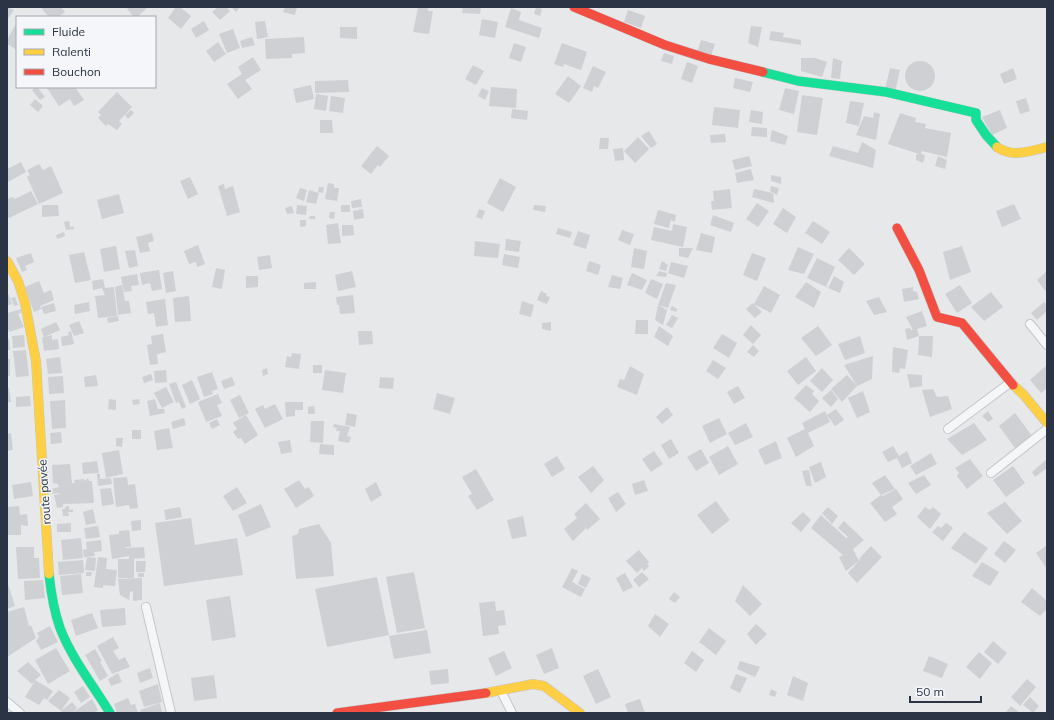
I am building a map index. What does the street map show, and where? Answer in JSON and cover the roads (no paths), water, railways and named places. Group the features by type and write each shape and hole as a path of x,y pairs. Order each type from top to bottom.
{"street":[{"path":"574,7 665,45 709,59 798,81 886,92 976,112 976,120 987,135 1003,151 1015,154 1047,147"},
{"path":"896,228 919,270 937,317 962,323 1015,388 1023,394 1047,423"},
{"name":"route pavée","path":"7,261 18,281 25,302 36,361 49,574 53,603 60,630 73,655 110,713"},
{"path":"1030,324 1047,345"},
{"path":"948,429 1011,382"},
{"path":"991,473 1047,429"},
{"path":"146,607 171,713"},
{"path":"337,713 501,691 533,684 544,686 580,713"},
{"path":"501,691 512,713"},
{"path":"7,702 20,713"}]}
